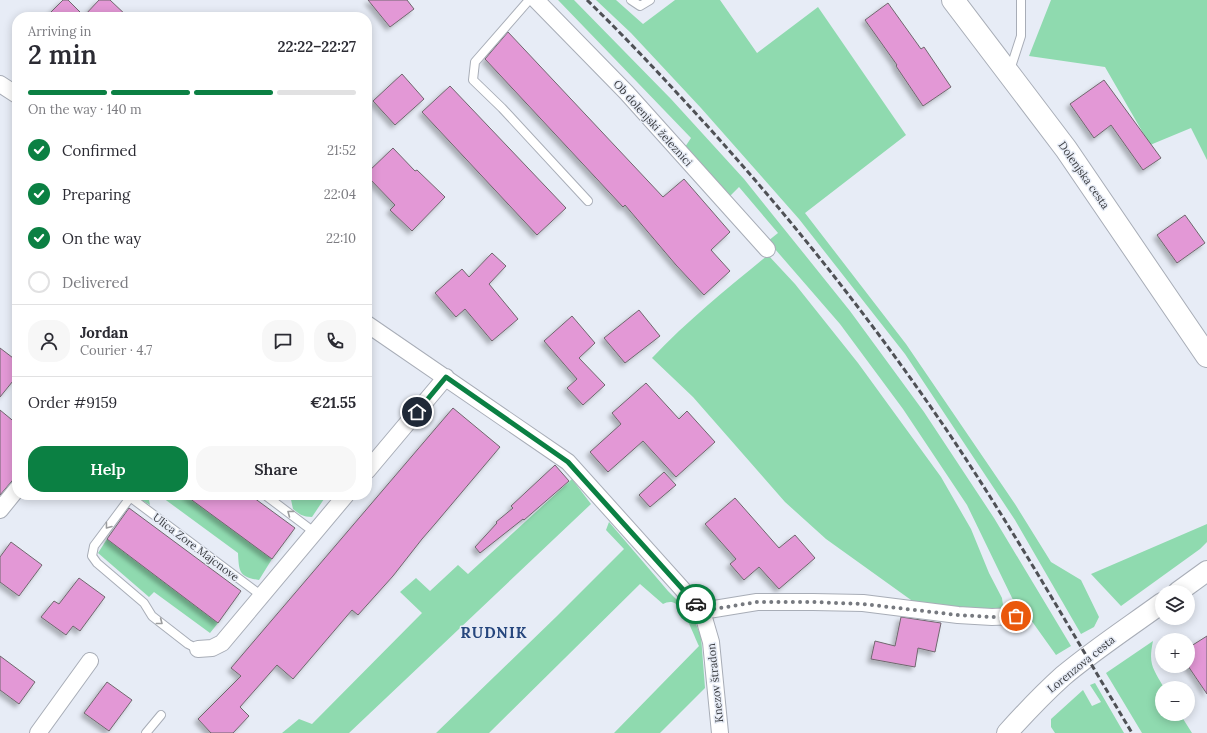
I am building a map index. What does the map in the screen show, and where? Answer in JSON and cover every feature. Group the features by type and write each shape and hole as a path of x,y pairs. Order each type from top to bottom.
{"main road":[{"name":"Dolenjska cesta","path":"953,0 1066,149 1207,356"}],"street":[{"name":"Ob dolenjski železnici","path":"536,0 626,92 767,249"},
{"path":"0,84 12,92"},
{"name":"Knezov štradon","path":"372,327 568,462 702,611 712,642 720,733"},
{"path":"372,464 446,377"},
{"path":"0,510 12,495"},
{"name":"Ulica Zore Majcnove","path":"198,649 212,648 222,643 342,500"},
{"path":"1188,585 1207,571"},
{"path":"702,611 757,602 813,602 863,604 958,615 992,617 1016,616"},
{"name":"Lorenzova cesta","path":"1007,733 1036,701 1063,676 1155,608"},
{"path":"38,733 90,661"}],"lane":[{"path":"529,0 475,62 473,80 502,108 588,201"},
{"path":"631,0 640,6 650,0"},
{"path":"1009,73 1020,36 1021,0"},
{"name":"Ulica Zore Majcnove","path":"128,500 94,546 92,552 93,559 144,603 152,616 192,647 198,649"},
{"name":"Ulica Zore Majcnove","path":"136,500 262,596"},
{"path":"272,500 314,532"},
{"path":"146,733 161,715"}],"green space":[{"path":"558,0 574,0 671,99 744,179 850,311 924,412 994,518 1071,646 1056,655 1026,613 1014,602 967,505 903,409 840,324 768,241 778,233 739,187 730,196 685,147 691,138"},
{"path":"596,0 616,0 643,24 675,0 720,0 757,53 818,7 906,135 805,213 906,344 1015,504 1051,562 1081,580 1099,617 1094,627 1081,634 1015,520 905,354 799,219 701,108 631,33"},
{"path":"1051,0 1207,0 1207,160 1191,128 1150,145 1105,67 1029,56"},
{"path":"768,255 795,284 858,363 941,477 971,529 989,573 1002,598 1003,605 1000,609 918,605 826,539 785,502 693,397 652,358 694,317"},
{"path":"572,479 591,504 349,733 282,733 299,719 312,724 422,613 400,592 416,578 430,591 458,565 468,574"},
{"path":"142,500 149,500 150,505"},
{"path":"166,500 193,500 272,559 259,580 252,579 241,572 238,553"},
{"path":"291,500 323,500 312,517 301,515 293,509"},
{"path":"609,522 668,591 692,615 701,636 705,688 660,733 614,733 699,646 686,617 679,607 673,602 663,604 640,584 489,733 436,733 624,549 606,530"},
{"path":"1207,524 1207,542 1200,549 1121,606 1091,574"},
{"path":"107,539 218,623 210,633 154,592 149,597 98,553"},
{"path":"1153,641 1151,661 1155,673 1160,681 1155,681 1155,721 1184,721 1192,733 1142,733 1106,673"},
{"path":"1095,683 1124,733 1055,733 1051,727 1051,719 1083,690 1092,706 1101,702 1090,685"}],"building":[{"path":"63,0 68,0 80,12 51,12"},
{"path":"99,0 110,0 123,12 88,12"},
{"path":"368,0 407,0 414,9 390,27"},
{"path":"888,3 921,49 924,47 951,87 923,106 896,66 897,65 865,20"},
{"path":"508,32 663,197 684,179 730,232 711,250 730,271 704,295 676,265 625,205 623,207 485,59"},
{"path":"402,74 424,99 395,125 373,101"},
{"path":"1104,80 1161,158 1143,170 1111,125 1094,138 1070,104"},
{"path":"450,86 566,208 537,235 422,112"},
{"path":"393,148 415,171 417,170 445,197 412,231 390,210 395,205 372,181 372,168"},
{"path":"1185,215 1205,243 1177,263 1157,235"},
{"path":"492,253 506,266 489,284 518,319 492,341 465,309 456,317 435,293 462,269 469,277"},
{"path":"639,310 660,336 625,363 604,338"},
{"path":"572,316 595,343 579,358 605,385 583,405 567,388 577,379 544,341"},
{"path":"0,348 12,357 12,382 0,397"},
{"path":"646,383 679,419 687,411 715,442 676,477 643,441 608,472 590,452 621,424 612,413"},
{"path":"453,408 500,447 422,539 393,576 358,615 352,610 293,679 277,665 240,707 249,716 233,733 211,733 198,719 241,676 231,668"},
{"path":"0,410 12,420 12,481 0,495"},
{"path":"555,465 569,481 524,520 523,519 480,553 475,547 497,523 496,522 513,508 511,506"},
{"path":"664,472 676,485 650,507 639,495"},
{"path":"735,498 779,548 795,535 815,558 779,589 759,567 744,580 730,564 736,559 705,524"},
{"path":"192,500 257,500 295,528 272,559"},
{"path":"129,508 241,591 218,623 107,539"},
{"path":"11,542 42,565 19,596 0,582 0,557"},
{"path":"79,578 105,597 80,631 73,626 66,635 41,617 54,601 59,604"},
{"path":"901,617 941,623 935,652 918,648 915,667 871,659 875,641 895,646"},
{"path":"1207,636 1207,694 1193,673 1195,673 1195,644"},
{"path":"0,656 35,682 19,704 0,690"},
{"path":"107,682 132,700 109,731 84,713"}],"railway":[{"path":"587,0 626,39 725,145 794,226 891,351 976,474 1044,584 1132,733"}],"way so far":[{"path":"696,604 702,611 757,602 813,602 863,604 958,615 992,617 1016,616"}],"district":[{"name":"RUDNIK","path":"494,633"}],"route":[{"path":"417,412 446,377 568,462 696,604"}]}
